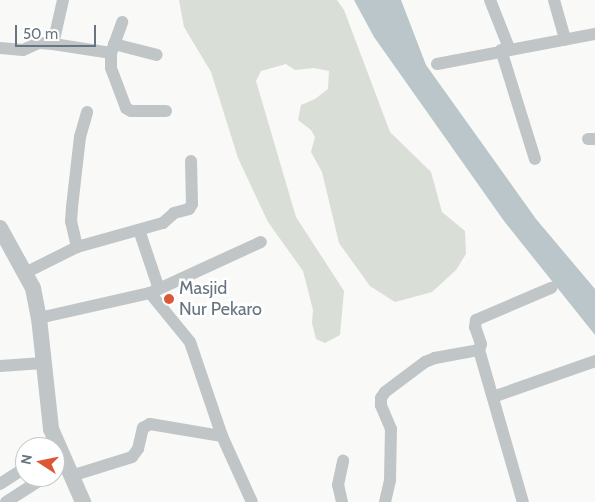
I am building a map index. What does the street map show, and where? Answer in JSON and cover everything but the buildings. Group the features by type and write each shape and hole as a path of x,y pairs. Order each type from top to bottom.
{"street":[{"path":"53,44 63,0"},
{"path":"490,0 535,159"},
{"path":"554,0 565,39"},
{"path":"122,22 113,49 111,68 126,108 131,111 166,111"},
{"path":"437,64 505,49 595,34"},
{"path":"0,48 14,50 39,43 113,49 157,55"},
{"path":"77,247 72,222 72,206 80,137 87,112"},
{"path":"25,273 77,247 163,223 174,213 191,207 192,161"},
{"path":"0,228 33,288 39,318 53,437"},
{"path":"139,230 154,291 190,342 222,436 252,502"},
{"path":"39,318 154,291 261,242"},
{"path":"522,502 479,350 481,344 475,327 476,320 551,288"},
{"path":"385,502 390,480 391,429 381,405 385,392 426,362 435,358 479,350"},
{"path":"493,397 595,361"},
{"path":"0,366 43,363"},
{"path":"65,470 132,457 138,449 143,428 150,424 222,436"},
{"path":"342,502 338,486 343,461"},
{"path":"65,472 83,502"},
{"path":"0,484 15,474"},
{"path":"6,502 29,487"}],"shaded area":[{"path":"179,0 337,0 344,10 390,132 431,172 442,212 465,231 466,254 456,270 432,292 395,302 370,286 339,243 322,172 311,152 315,137 311,130 298,120 301,105 315,99 328,89 329,71 314,68 295,70 286,64 261,71 256,81 296,217 344,291 340,335 325,343 316,339 312,323 313,310 303,271 268,222 238,158 211,72 184,27"},
{"path":"354,0 401,0 426,65 536,219 595,289 595,335 504,221 374,37"}],"place":[{"name":"Masjid Nur Pekaro","path":"169,299"}]}
